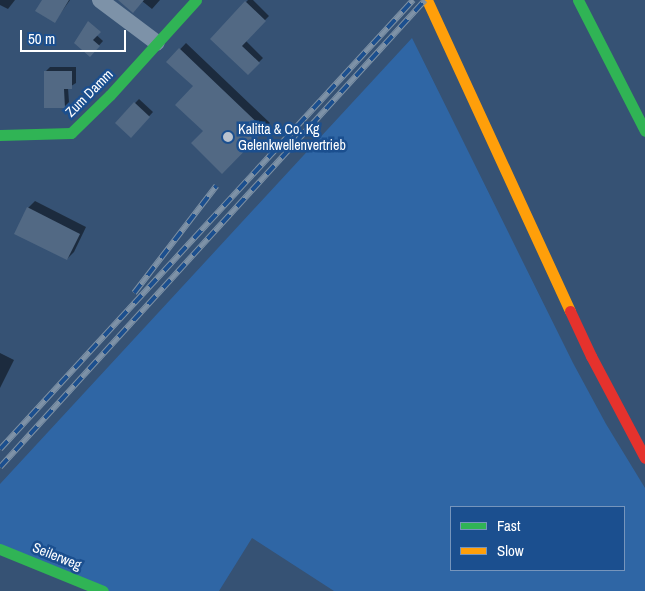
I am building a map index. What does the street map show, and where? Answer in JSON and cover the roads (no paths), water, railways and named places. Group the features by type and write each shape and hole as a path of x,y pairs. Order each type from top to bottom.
{"street":[{"path":"100,0 157,43"},
{"name":"Zum Damm","path":"0,135 70,133 110,95 196,0"},
{"path":"427,0 591,356 645,458"},
{"path":"578,0 645,131"},
{"name":"Seilerweg","path":"0,549 103,591"}],"railway":[{"path":"0,449 413,0"},
{"path":"0,467 425,0"},
{"path":"134,293 216,186"}],"place":[{"name":"Kalitta & Co. Kg Gelenkwellenvertrieb","path":"228,137"}]}
